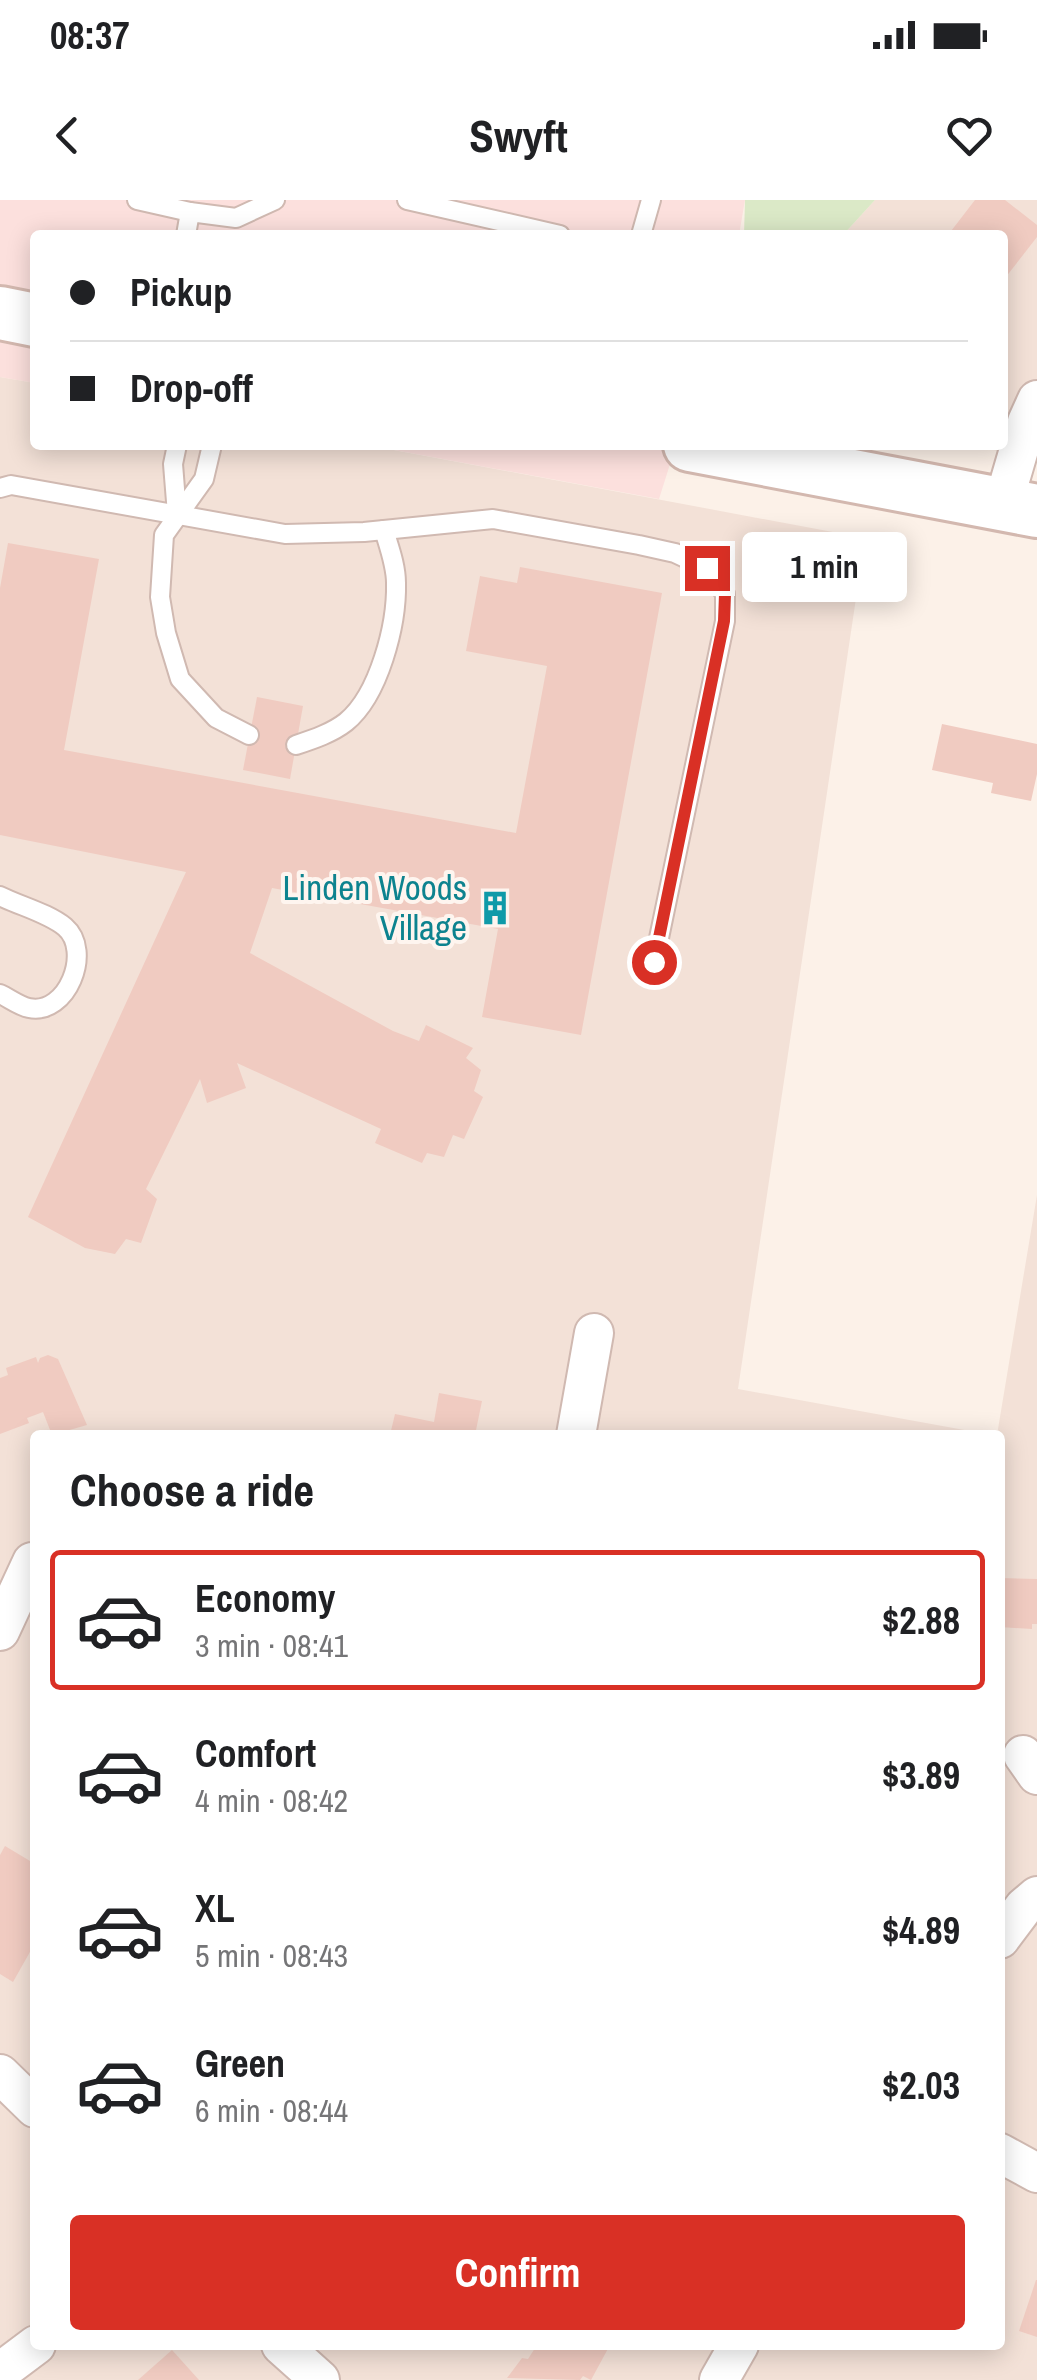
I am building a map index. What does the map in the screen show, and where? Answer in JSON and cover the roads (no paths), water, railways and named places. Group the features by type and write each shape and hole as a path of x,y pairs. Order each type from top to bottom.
{"main road":[{"path":"0,313 30,319"},
{"path":"716,450 1020,508"}],"street":[{"path":"1020,508 1027,422 1037,400"},
{"path":"577,1430 594,1333"},
{"path":"0,1632 30,1566"},
{"path":"1005,1933 1037,1896"},
{"path":"0,2074 30,2103"},
{"path":"1005,2156 1037,2174"},
{"path":"0,2372 30,2350"},
{"path":"287,2350 320,2380"},
{"path":"718,2380 736,2350"}],"lane":[{"path":"137,200 236,218 275,200"},
{"path":"406,200 538,230"},
{"path":"642,230 651,200"},
{"path":"187,230 190,212"},
{"path":"176,450 173,464 177,514"},
{"path":"211,450 208,472 164,535 160,597 180,679 216,718 249,735"},
{"path":"0,488 10,486 286,534 493,520 675,553 707,568 725,594 724,621 654,962"},
{"path":"296,745 321,737 344,723 361,707 372,684 393,622 396,582 384,530"},
{"path":"0,896 64,926 77,951 72,978 59,998 48,1006 30,1008 0,994"}],"place":[{"name":"Linden Woods Village","path":"495,908"}]}
